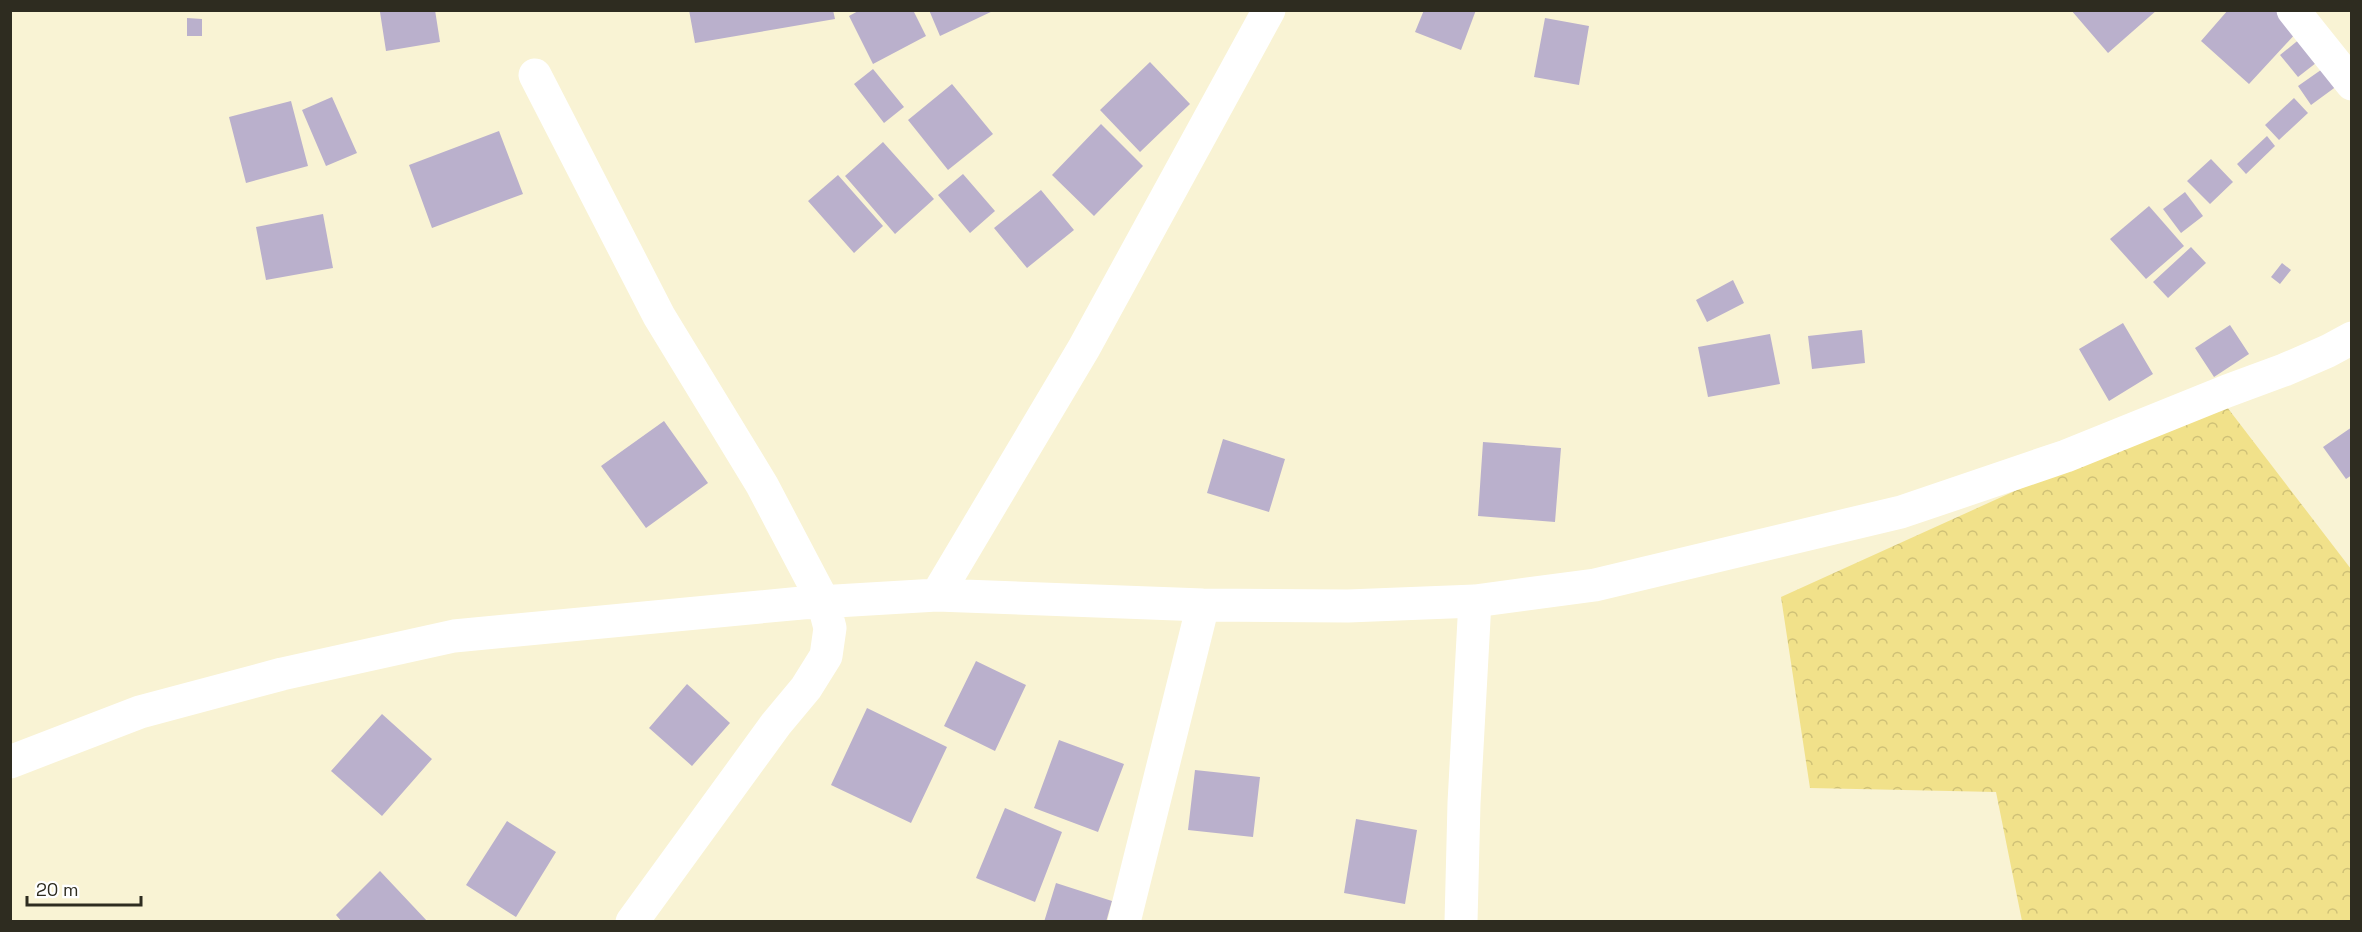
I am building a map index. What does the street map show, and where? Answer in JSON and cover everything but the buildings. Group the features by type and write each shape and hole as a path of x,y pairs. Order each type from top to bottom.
{"street":[{"path":"937,595 1084,348 1269,10"},
{"path":"2293,10 2352,84"},
{"path":"535,75 659,316 762,485 823,601 830,628 826,656 806,688 776,724 632,921"},
{"path":"10,762 140,712 282,674 454,636 823,601 937,595 1203,605 1348,606 1475,601 1594,585 1901,512 2066,456 2284,370 2352,338"},
{"path":"1461,921 1464,803 1475,601"},
{"path":"1124,921 1203,605"}],"green space":[{"path":"2220,398 2351,569 2351,921 2022,921 1996,792 1810,788 1781,597"}]}
